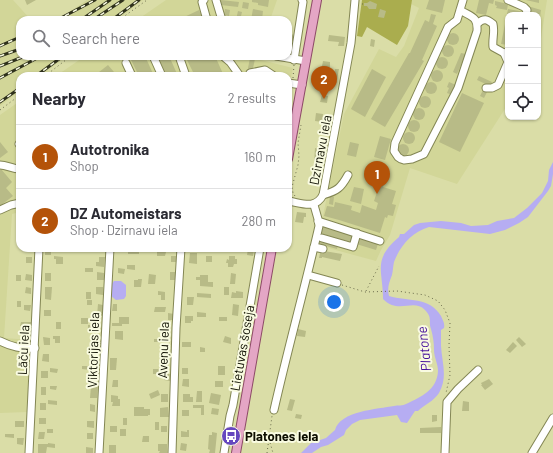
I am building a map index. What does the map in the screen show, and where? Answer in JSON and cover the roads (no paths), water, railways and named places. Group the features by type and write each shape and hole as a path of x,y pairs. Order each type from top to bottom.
{"main road":[{"path":"292,118 302,85 317,0"},
{"name":"Lietuvas šoseja","path":"236,453 271,252"}],"street":[{"path":"204,0 202,2 205,16"},
{"path":"216,0 221,16"},
{"path":"302,0 304,2 294,60 306,61"},
{"name":"Dzirnavu iela","path":"292,202 314,205 323,195 351,43 355,0"},
{"path":"460,10 474,18 478,23 477,31 458,88 424,154 412,159 401,159 396,154 394,147 395,143 448,27 457,20 460,10 463,0"},
{"path":"508,0 524,7 527,10 527,12"},
{"path":"478,23 483,20 488,20 493,24 493,47 505,53"},
{"path":"155,60 160,72"},
{"path":"180,60 185,72"},
{"path":"228,60 237,72"},
{"path":"126,62 130,72"},
{"path":"486,88 492,88 498,85 505,69"},
{"path":"255,72 265,70 268,72"},
{"path":"292,84 302,85"},
{"path":"0,165 16,169"},
{"path":"323,195 335,192 343,184 348,175"},
{"path":"0,210 16,204"},
{"name":"Dzirnavu iela","path":"274,410 319,226 314,205"},
{"path":"318,221 380,241"},
{"path":"322,238 353,247 357,233"},
{"path":"314,247 324,249"},
{"name":"Lāču iela","path":"29,453 39,252"},
{"name":"Viktorijas iela","path":"99,453 110,252"},
{"name":"Aveņu iela","path":"172,453 176,328 181,252"},
{"path":"224,453 259,252"},
{"path":"308,275 338,283"},
{"path":"0,341 14,347 25,349 35,348"},
{"path":"445,453 447,402 478,370"},
{"path":"532,453 553,418"}],"railway":[{"path":"65,16 95,0"},
{"path":"87,16 110,0"},
{"path":"99,16 123,0"},
{"path":"117,16 139,0"},
{"path":"0,46 16,39"},
{"path":"0,56 16,50"},
{"path":"0,66 16,60"},
{"path":"0,78 34,60"},
{"path":"41,72 58,60"},
{"path":"0,102 16,91"}],"place":[{"name":"DZ Automeistars","path":"324,99"},
{"name":"Autotronika","path":"377,194"},
{"name":"Platones iela","path":"231,436"}],"water label":[{"name":"Platone","path":"424,349"}]}
